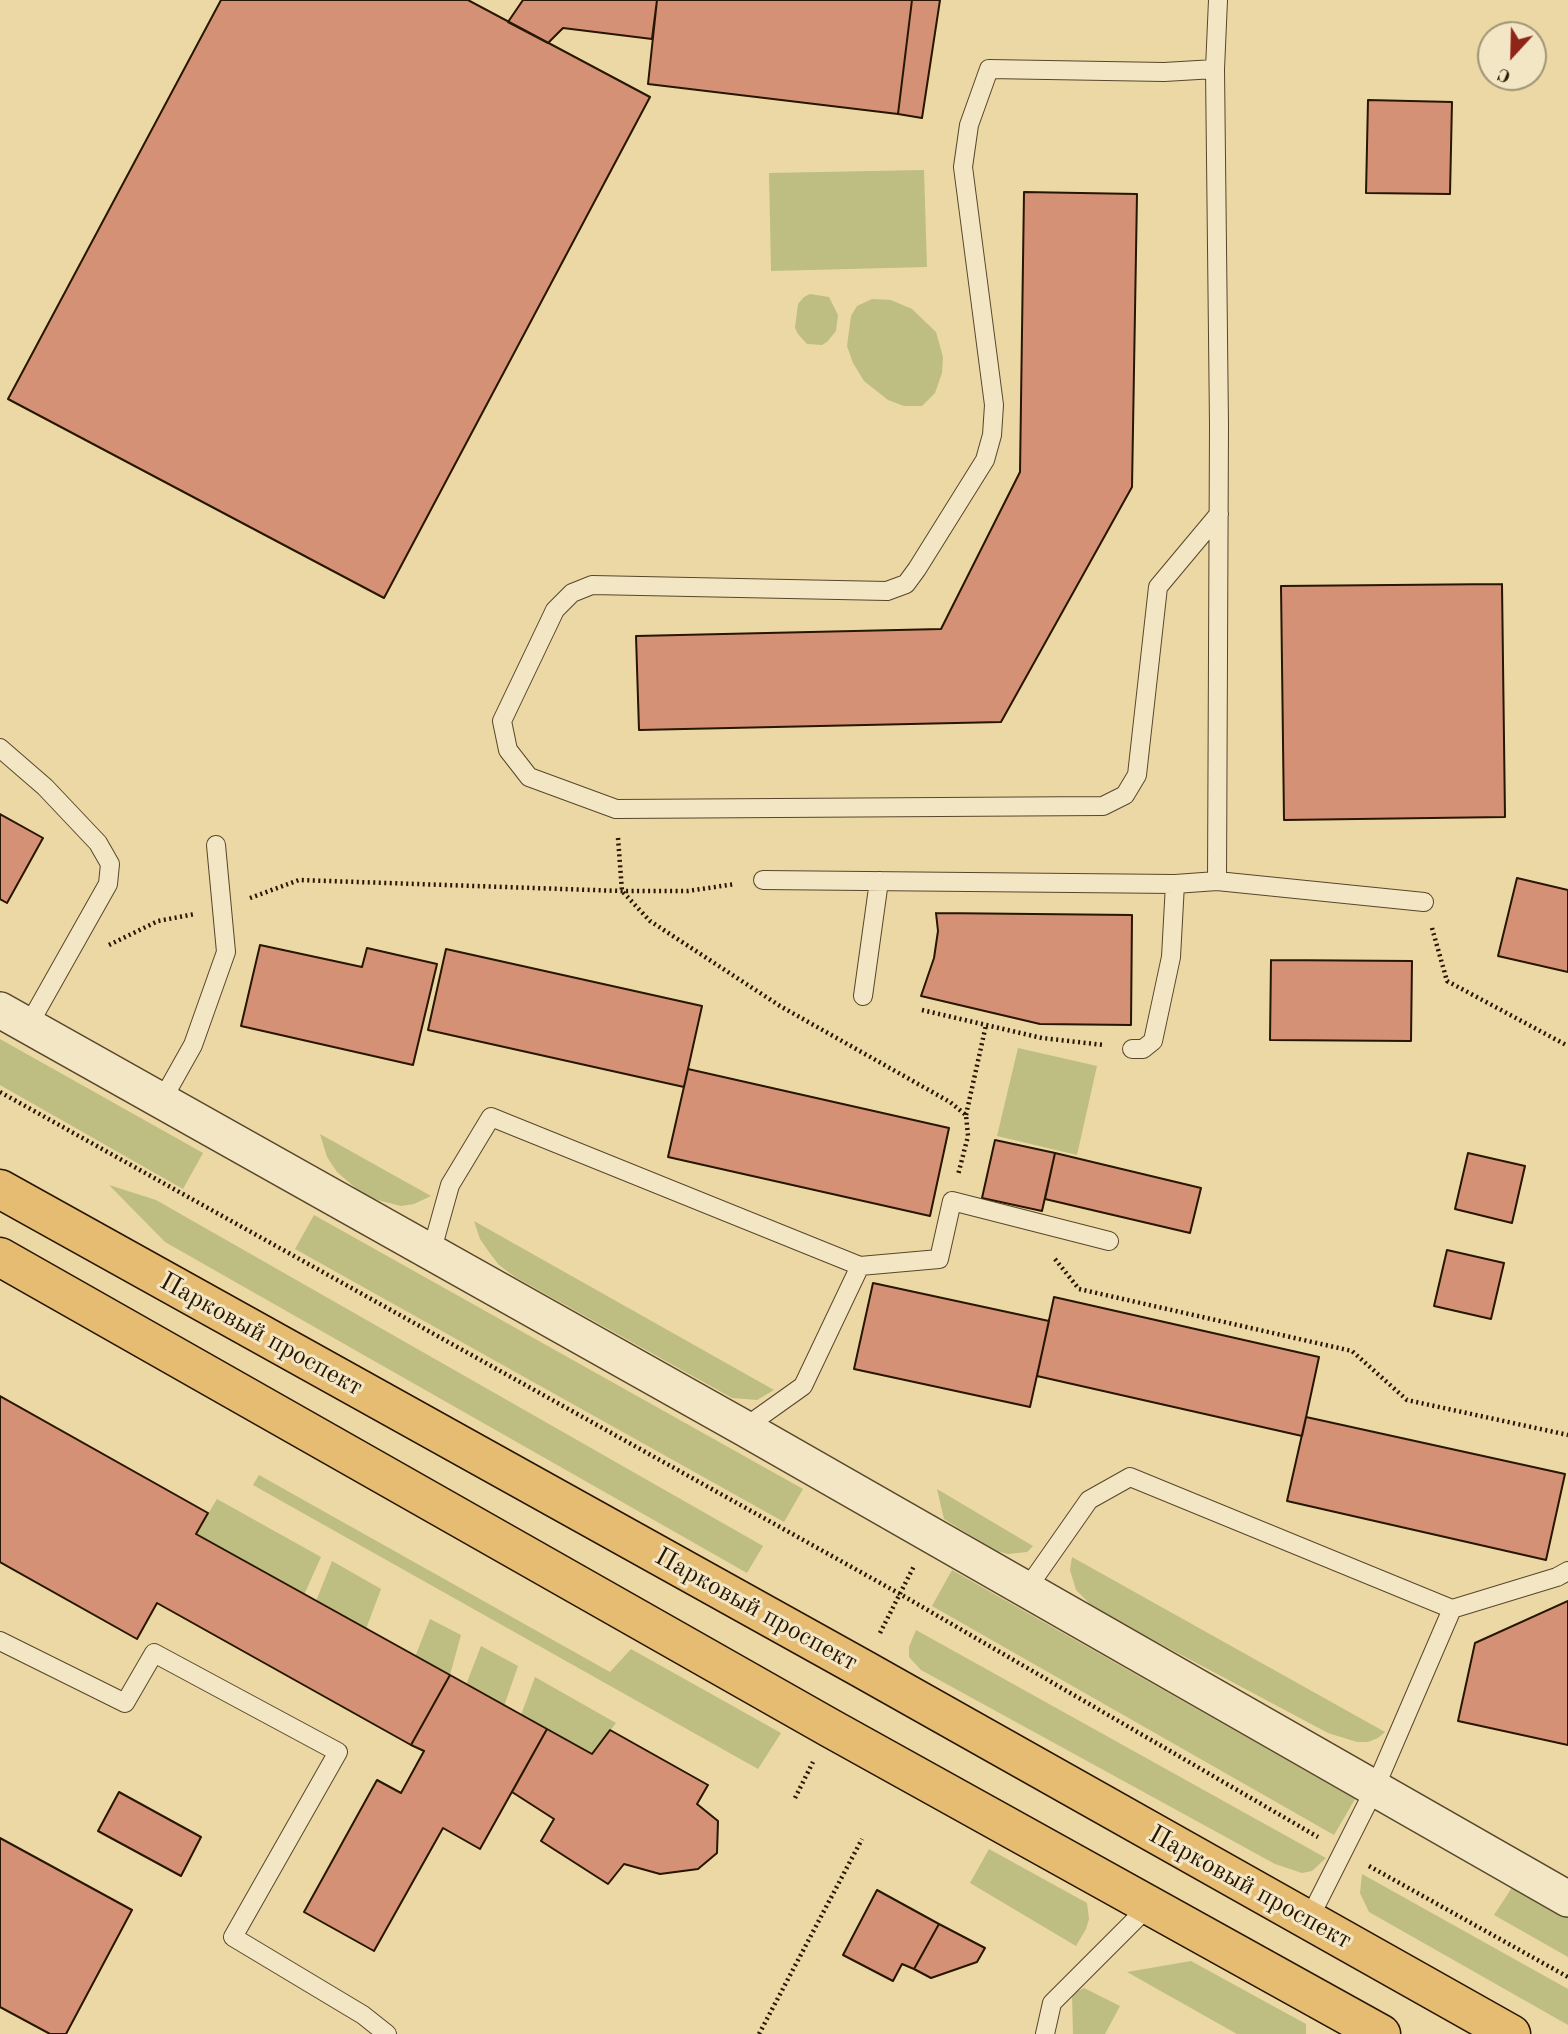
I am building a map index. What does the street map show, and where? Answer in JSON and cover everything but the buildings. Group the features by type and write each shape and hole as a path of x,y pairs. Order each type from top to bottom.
{"main road":[{"name":"Парковый проспект","path":"0,1189 861,1668 1511,2034"},
{"path":"0,1257 1149,1906 1381,2034"}],"street":[{"path":"14,1018 744,1428 1568,1899"}],"lane":[{"path":"1217,881 1219,514 1215,69 1218,0"},
{"path":"1215,69 1164,72 989,69 969,125 962,167 994,405 992,435 985,460 917,569 906,584 887,591 592,585 572,593 555,610 502,721 508,750 529,777 616,809 1103,806 1125,795 1137,775 1158,587 1219,514"},
{"path":"0,748 44,787 99,843 110,864 108,884 59,970 14,1018"},
{"path":"161,1102 193,1045 226,951 216,845"},
{"path":"763,880 1175,884 1217,881 1424,902"},
{"path":"863,996 879,881"},
{"path":"1132,1049 1143,1049 1153,1041 1171,957 1175,884"},
{"path":"431,1253 450,1185 491,1117 860,1266 939,1259 952,1201 1109,1241"},
{"path":"744,1428 803,1386 860,1266"},
{"path":"1026,1590 1089,1500 1130,1478 1452,1609 1557,1577 1568,1571"},
{"path":"1308,1922 1374,1790 1452,1609"},
{"path":"0,1641 125,1703 154,1653 338,1752 233,1937 363,2015 387,2034"},
{"path":"1045,2034 1052,2003 1149,1906"}],"path":[{"path":"616,809 622,891 650,921 780,1006 950,1102 966,1115"},
{"path":"59,970 158,920 222,909 299,880 622,891 688,891 763,880"},
{"path":"1424,902 1447,981 1568,1045"},
{"path":"922,1010 1042,1038 1132,1049"},
{"path":"952,1201 968,1136 966,1115 986,1025"},
{"path":"0,1092 900,1594 1343,1852 1568,1977"},
{"path":"1024,1220 1079,1289 1352,1351 1406,1400 1568,1435"},
{"path":"759,2034 862,1839"}],"shaded area":[{"path":"924,170 927,267 771,271 769,173"},
{"path":"810,294 829,297 838,315 836,331 822,345 807,344 795,328 798,304"},
{"path":"872,299 891,300 912,309 936,332 943,357 942,373 935,393 922,406 904,406 888,400 864,381 853,363 847,346 851,316 857,306"},
{"path":"0,1039 203,1153 183,1189 0,1085"},
{"path":"1018,1048 1097,1066 1077,1155 997,1136"},
{"path":"320,1134 431,1196 414,1204 401,1206 366,1197 337,1172 327,1157"},
{"path":"109,1185 156,1200 763,1546 747,1573 165,1242"},
{"path":"314,1215 803,1489 784,1522 295,1249"},
{"path":"474,1221 774,1390 757,1400 732,1398 515,1277 499,1265 489,1252 480,1239"},
{"path":"259,1475 610,1672 631,1649 781,1733 758,1769 253,1485"},
{"path":"937,1489 1033,1546 1027,1552 1008,1554 997,1551 944,1519"},
{"path":"217,1499 321,1557 304,1595 196,1534"},
{"path":"1072,1557 1385,1732 1368,1742 1357,1742 1328,1733 1095,1609 1076,1590 1070,1570"},
{"path":"332,1561 381,1589 366,1629 316,1601"},
{"path":"952,1570 1355,1799 1334,1835 932,1606"},
{"path":"430,1619 461,1635 450,1675 415,1657"},
{"path":"916,1630 1326,1858 1312,1871 1302,1873 1275,1864 921,1670 909,1657 909,1647"},
{"path":"481,1646 518,1666 504,1706 466,1685"},
{"path":"535,1677 616,1723 592,1754 521,1715"},
{"path":"989,1849 1087,1903 1089,1919 1076,1946 970,1883"},
{"path":"1362,1874 1568,1989 1568,2025 1369,1912 1360,1893"},
{"path":"1513,1886 1568,1917 1568,1957 1494,1915"},
{"path":"1191,1961 1306,2024 1306,2034 1237,2034 1127,1972"},
{"path":"1084,1988 1120,2006 1105,2034 1073,2034 1072,1994"}]}
